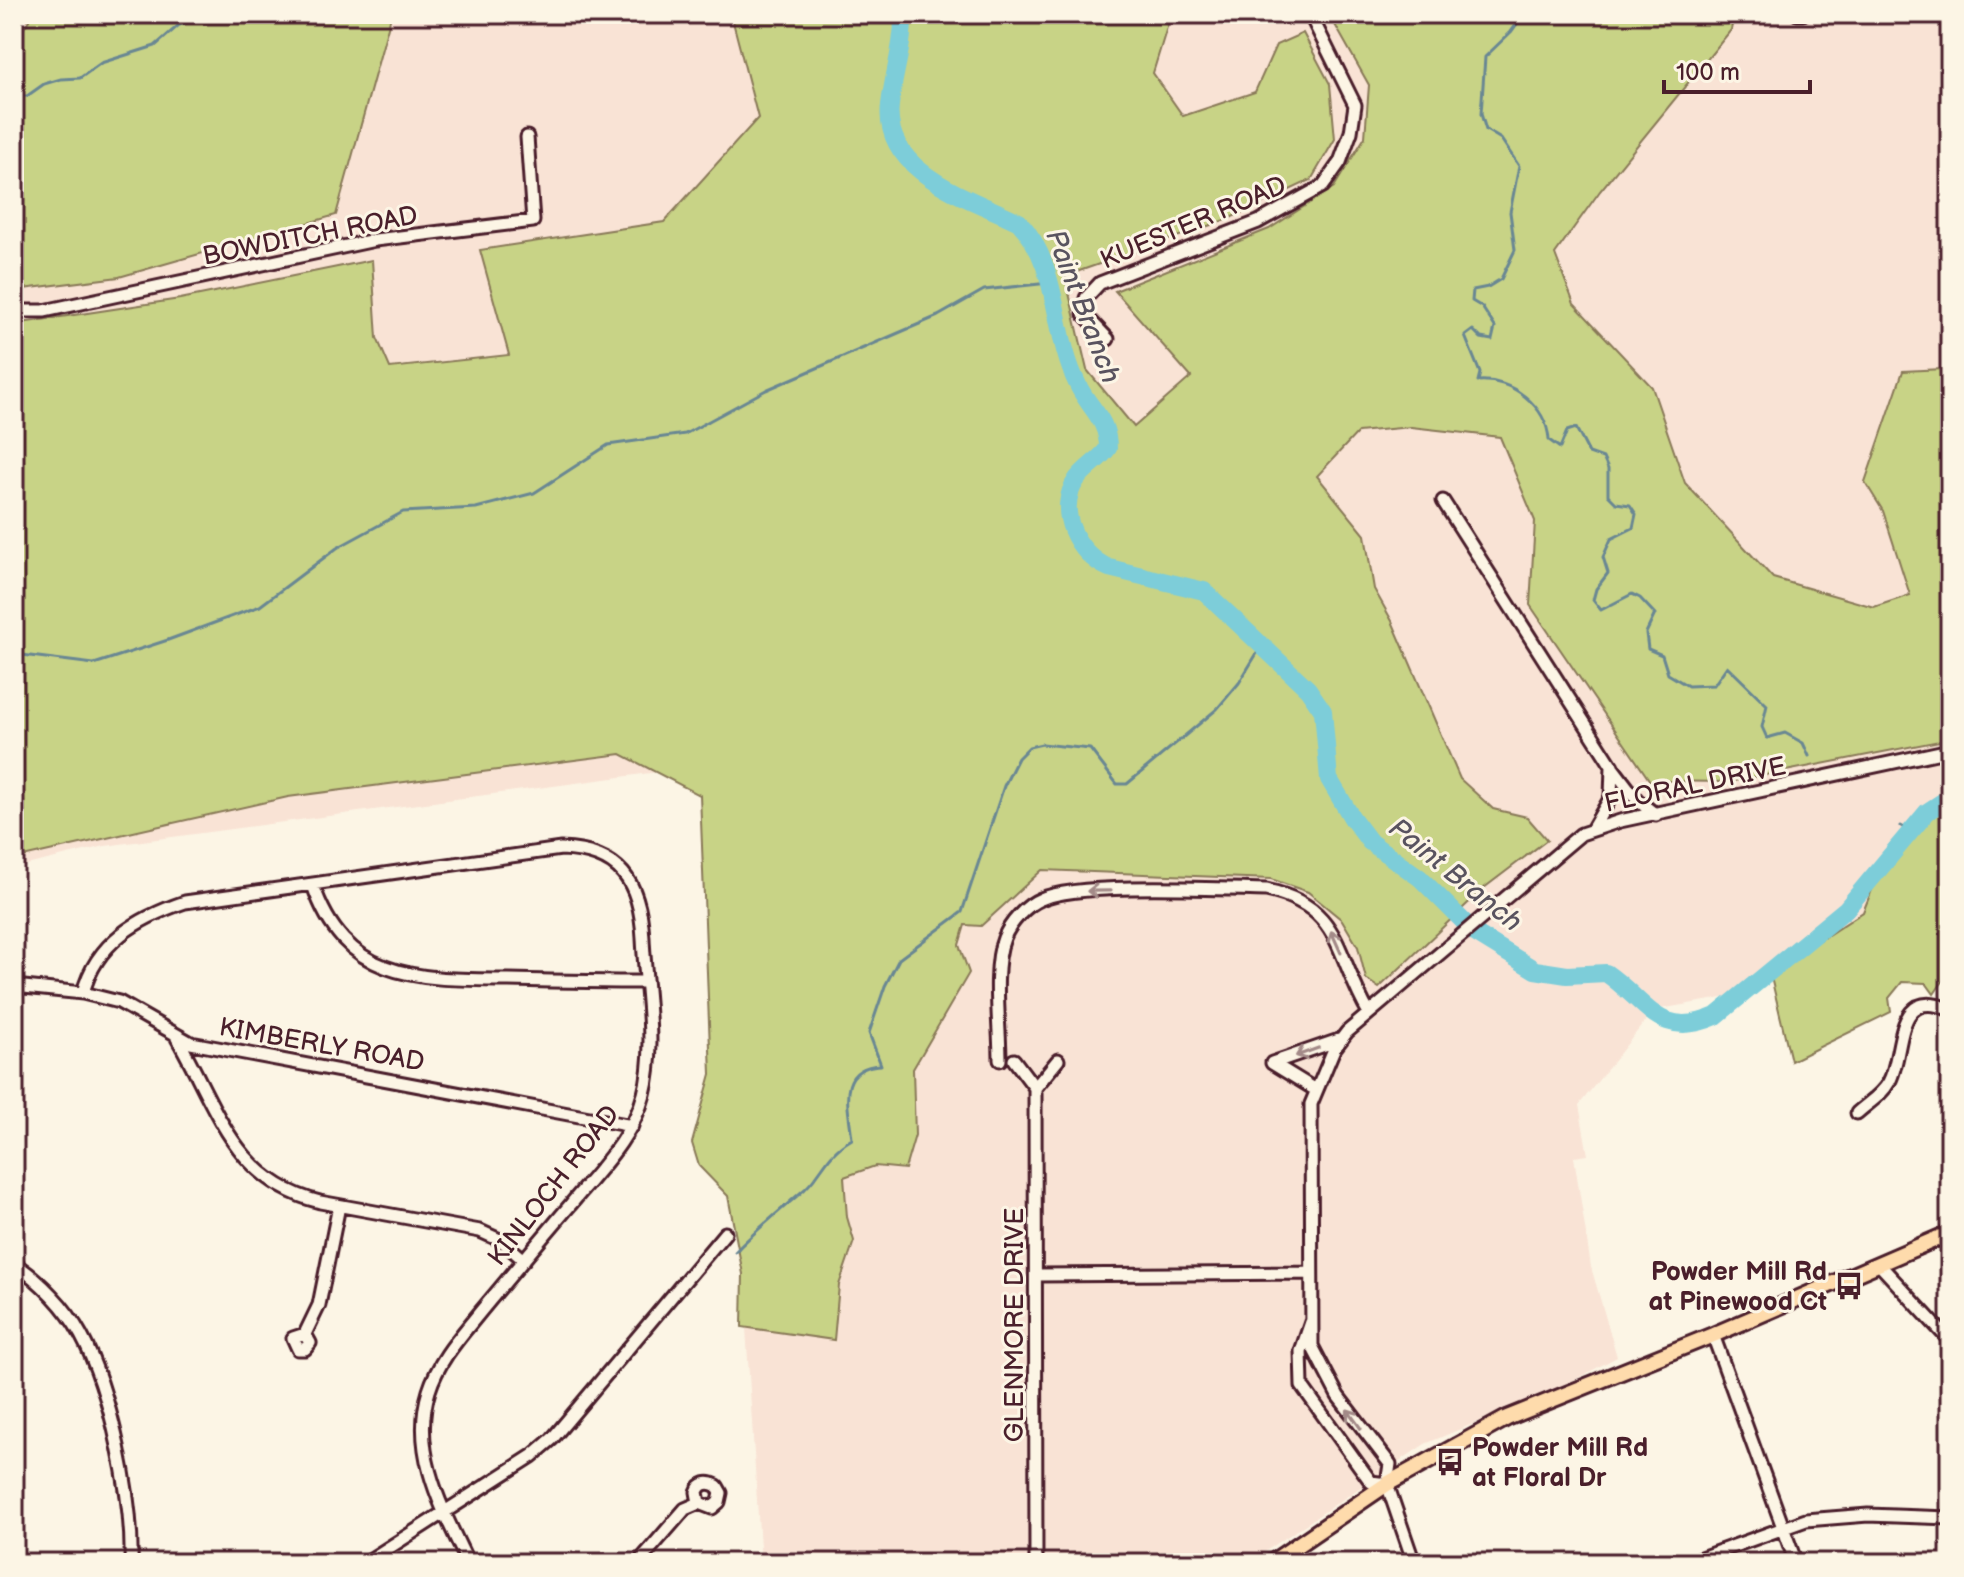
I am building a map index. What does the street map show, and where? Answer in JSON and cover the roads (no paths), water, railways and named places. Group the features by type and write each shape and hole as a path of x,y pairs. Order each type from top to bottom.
{"main road":[{"path":"1271,1563 1387,1484 1507,1418 1713,1335 1950,1233"}],"street":[{"name":"KUESTER ROAD","path":"1108,339 1084,314 1086,298 1100,283 1258,222 1301,201 1323,186 1340,162 1351,132 1355,105 1310,14"},
{"name":"BOWDITCH ROAD","path":"14,311 44,311 375,240 533,221 527,137"},
{"path":"1443,501 1612,766 1637,800 1656,815"},
{"name":"FLORAL DRIVE","path":"1414,1563 1387,1484 1390,1464 1338,1396 1316,1360 1310,1273 1311,1104 1341,1039 1549,858 1593,828 1950,750"},
{"path":"1593,828 1611,797 1612,766"},
{"name":"KINLOCH ROAD","path":"83,993 103,951 141,919 185,902 561,849 596,854 620,869 637,896 649,1071 632,1126 443,1359 428,1394 424,1447 445,1513 468,1563"},
{"path":"313,885 328,922 344,942 371,962 407,975 442,979 644,982"},
{"path":"1000,1060 1000,954 1004,937 1016,918 1040,899 1074,891 1266,890 1295,898 1314,908 1326,922 1338,943 1350,982 1369,1013"},
{"name":"KIMBERLY ROAD","path":"14,986 83,993 134,1008 177,1037 632,1126"},
{"path":"1857,1113 1890,1081 1902,1030 1915,1009 1929,1004 1950,1010"},
{"path":"177,1037 230,1137 253,1168 293,1194 339,1206 480,1231 502,1241 524,1260"},
{"path":"1316,1090 1272,1063 1341,1039"},
{"path":"1014,1060 1035,1088 1058,1060"},
{"name":"GLENMORE DRIVE","path":"1035,1088 1036,1563"},
{"path":"305,1334 319,1305 339,1206"},
{"path":"365,1563 445,1513 552,1439 725,1233"},
{"path":"14,1263 45,1288 75,1326 98,1373 124,1487 131,1563"},
{"path":"1878,1263 1950,1341"},
{"path":"1037,1275 1310,1273"},
{"name":"FLORAL DRIVE","path":"1311,1322 1301,1351 1302,1386 1371,1482 1387,1484"},
{"path":"1713,1335 1796,1563"},
{"path":"638,1563 674,1518 699,1503"},
{"path":"1687,1563 1806,1520 1868,1515 1950,1518"}],"waterway":[{"path":"14,96 27,96 44,84 61,79 80,78 101,63 155,46 179,25 206,14"},
{"name":"Paint Branch","path":"903,14 890,105 891,129 900,149 934,181 1019,222 1042,259 1069,364 1081,392 1105,429 1108,448 1077,479 1068,504 1072,530 1079,542 1087,553 1109,568 1204,591 1308,689 1323,711 1329,779 1352,818 1370,842 1420,878 1475,933 1535,970 1567,975 1606,973 1655,1015 1681,1024 1697,1023 1716,1016 1846,909 1927,812 1950,797"},
{"path":"1524,14 1511,32 1485,57 1481,114 1486,130 1501,139 1519,166 1510,212 1515,250 1501,279 1488,287 1473,290 1472,301 1482,307 1495,327 1492,340 1481,338 1473,330 1465,336 1480,373 1478,381 1503,384 1525,397 1542,416 1549,440 1560,448 1567,431 1576,428 1589,453 1603,458 1608,469 1608,495 1616,503 1630,505 1636,514 1633,528 1611,539 1603,557 1608,573 1596,589 1593,600 1601,610 1632,594 1640,598 1655,614 1646,633 1648,649 1662,655 1668,674 1688,686 1714,685 1727,666 1767,705 1762,727 1767,738 1785,733 1803,743 1809,756"},
{"path":"14,654 94,664 168,640 260,606 337,548 403,512 476,508 534,493 608,445 685,434 766,390 938,316 984,290 1049,283"},
{"path":"735,1252 805,1189 830,1157 852,1139 848,1091 857,1073 866,1067 881,1065 869,1033 885,986 899,959 962,912 1004,786 1018,758 1029,747 1042,744 1090,749 1117,784 1127,784 1217,709 1239,683 1262,645"},
{"path":"1901,826 1911,832"}],"place":[{"name":"Powder Mill Rd at Pinewood Ct","path":"1849,1286"},
{"name":"Powder Mill Rd at Floral Dr","path":"1450,1462"}]}
